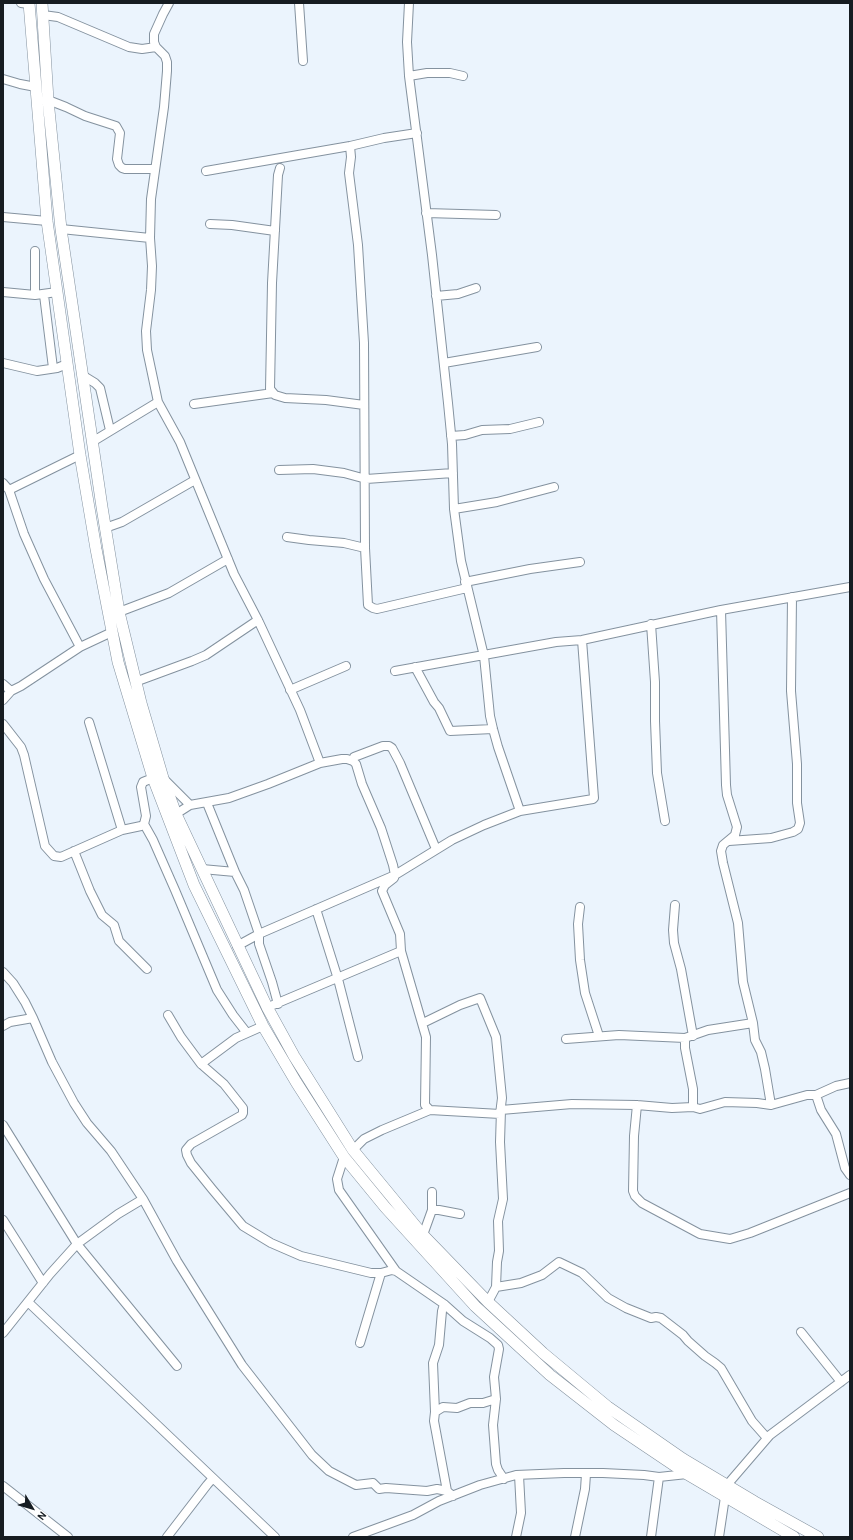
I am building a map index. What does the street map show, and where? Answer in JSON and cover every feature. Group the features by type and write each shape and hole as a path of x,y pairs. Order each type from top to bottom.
{"main road":[{"path":"26,3 36,87 47,221 80,455 96,550 118,662 194,885 263,1026 296,1082 349,1154 385,1207 474,1306 562,1384 614,1425 687,1474 794,1537"},
{"path":"42,3 48,100 61,229 105,528 119,612 158,778 237,946 272,1006 294,1056 349,1154 423,1235 488,1302 543,1353 608,1407 683,1460 818,1537"}],"street":[{"path":"169,3 154,34 154,42 156,47 165,56 167,71 164,107 151,199 150,238 152,266 151,290 146,331 147,350 158,402 180,442 234,574 258,620 308,728 320,763"},
{"path":"299,3 303,61"},
{"path":"409,3 407,42 409,76 444,362 451,436 454,509 461,561 484,656 490,716 493,729 520,811"},
{"path":"43,15 58,17 129,48 142,50 156,47"},
{"path":"409,76 427,73 450,73 463,76"},
{"path":"3,79 36,87"},
{"path":"48,100 85,116 116,126 120,132 117,159 122,168 155,169"},
{"path":"206,171 417,133"},
{"path":"350,146 351,156 349,173 360,266 365,365 364,405 368,605 373,608 377,608 530,569 580,562"},
{"path":"280,168 278,175 272,283 270,390 275,396 285,398 326,400 364,405"},
{"path":"426,213 496,215"},
{"path":"3,217 47,221"},
{"path":"210,224 232,225 275,231"},
{"path":"61,229 150,238"},
{"path":"35,251 35,295"},
{"path":"436,296 458,294 476,288"},
{"path":"3,292 44,295 57,292"},
{"path":"44,295 53,368"},
{"path":"444,362 537,347"},
{"path":"3,363 37,371 67,364"},
{"path":"82,375 95,382 100,388 110,430"},
{"path":"194,404 273,393"},
{"path":"92,442 158,402"},
{"path":"451,436 465,435 482,430 510,429 539,422"},
{"path":"9,490 80,455"},
{"path":"278,470 313,469 344,473 366,479 453,473"},
{"path":"105,528 122,522 195,480"},
{"path":"3,483 9,490 24,534 44,579 80,647"},
{"path":"454,509 497,502 554,487"},
{"path":"287,537 344,542 366,548"},
{"path":"119,612 169,593 228,559"},
{"path":"395,671 556,642 582,640 721,610 809,593 850,587"},
{"path":"729,841 771,838 793,832 798,829 800,823 797,803 797,764 791,691 792,597"},
{"path":"721,610 726,784 727,796 737,827 735,835 722,847 723,863 738,923 743,982 753,1023 755,1040 761,1052 765,1069 771,1105"},
{"path":"135,682 192,661 206,654 258,620"},
{"path":"651,624 655,682 657,773 665,821"},
{"path":"3,700 11,691 80,647 112,632"},
{"path":"237,946 260,934 394,875 452,840 484,825 520,811 593,799 582,640"},
{"path":"290,690 346,666"},
{"path":"415,667 450,730 493,729"},
{"path":"3,684 11,691"},
{"path":"89,722 122,830"},
{"path":"3,724 24,755 45,846 54,856 60,857 122,830 144,824"},
{"path":"353,761 354,757 383,746 389,746 392,748 436,850"},
{"path":"176,814 190,805 229,798 320,763 342,758 353,761 356,764 362,784 382,828 393,865 394,878 385,884 382,891 400,934 401,951 423,1023 427,1051 425,1079 426,1105 430,1110"},
{"path":"190,805 158,778 143,782 141,787 146,816 144,824 156,847 217,990 247,1033"},
{"path":"207,803 235,872 244,890 260,934 259,944 272,982 272,1006 401,951"},
{"path":"74,851 90,891 102,915 114,925 119,942 147,969"},
{"path":"202,869 235,872"},
{"path":"675,905 673,930 674,943 680,969 689,1037 687,1061 693,1089 693,1107"},
{"path":"580,907 578,924 580,960 586,1000 599,1036"},
{"path":"316,910 338,979 358,1057"},
{"path":"3,972 13,983 33,1018 52,1062 74,1103 111,1151 143,1199 177,1261 242,1365 290,1428 321,1464 329,1471 356,1485 373,1483 379,1489 386,1488 427,1491 437,1489 450,1493"},
{"path":"423,1023 460,1005 480,998 496,1037 502,1098 500,1114 500,1142 503,1199 498,1221 499,1252 495,1277 496,1287 488,1302"},
{"path":"168,1015 181,1037 201,1064 224,1084 243,1111 242,1115 192,1144 186,1150 191,1163 247,1229 293,1253 371,1273 381,1273 389,1270 396,1272 444,1304 462,1322 490,1338 498,1345 499,1350 494,1377 496,1399 493,1425 496,1464 504,1479"},
{"path":"3,1026 10,1022 33,1018"},
{"path":"566,1039 599,1036 689,1037 714,1029 753,1023"},
{"path":"201,1064 236,1038 263,1026"},
{"path":"500,1114 501,1110 566,1105 637,1105 665,1108 693,1107 700,1109 725,1102 771,1105 807,1095 816,1095 836,1086 850,1083"},
{"path":"816,1095 821,1110 836,1134 845,1168 850,1175"},
{"path":"637,1105 634,1136 633,1191 635,1196 642,1203 700,1234 730,1239 750,1233 850,1193"},
{"path":"396,1272 339,1190 337,1179 349,1154 364,1139 430,1110 500,1114"},
{"path":"3,1126 77,1244 177,1366"},
{"path":"423,1235 432,1210 432,1192"},
{"path":"3,1333 43,1283 77,1244 118,1214 143,1199"},
{"path":"432,1210 460,1214"},
{"path":"3,1220 43,1283"},
{"path":"496,1287 521,1283 542,1275 559,1262 582,1273 608,1298 626,1308 651,1318 660,1318 670,1327 683,1335 705,1356 721,1368 752,1421 767,1438"},
{"path":"360,1342 381,1273"},
{"path":"28,1302 276,1537"},
{"path":"444,1304 439,1345 433,1363 434,1421 450,1493"},
{"path":"801,1332 841,1382"},
{"path":"727,1485 767,1438 786,1422 850,1375"},
{"path":"435,1412 443,1408 457,1408 470,1403 483,1403 496,1399"},
{"path":"353,1537 413,1515 450,1493 519,1475 564,1473 630,1474 659,1477 687,1474"},
{"path":"575,1537 585,1489 586,1474"},
{"path":"516,1537 521,1513 519,1475"},
{"path":"651,1537 659,1477"},
{"path":"167,1537 214,1478"},
{"path":"4,1488 68,1537"},
{"path":"719,1537 725,1497"}]}
